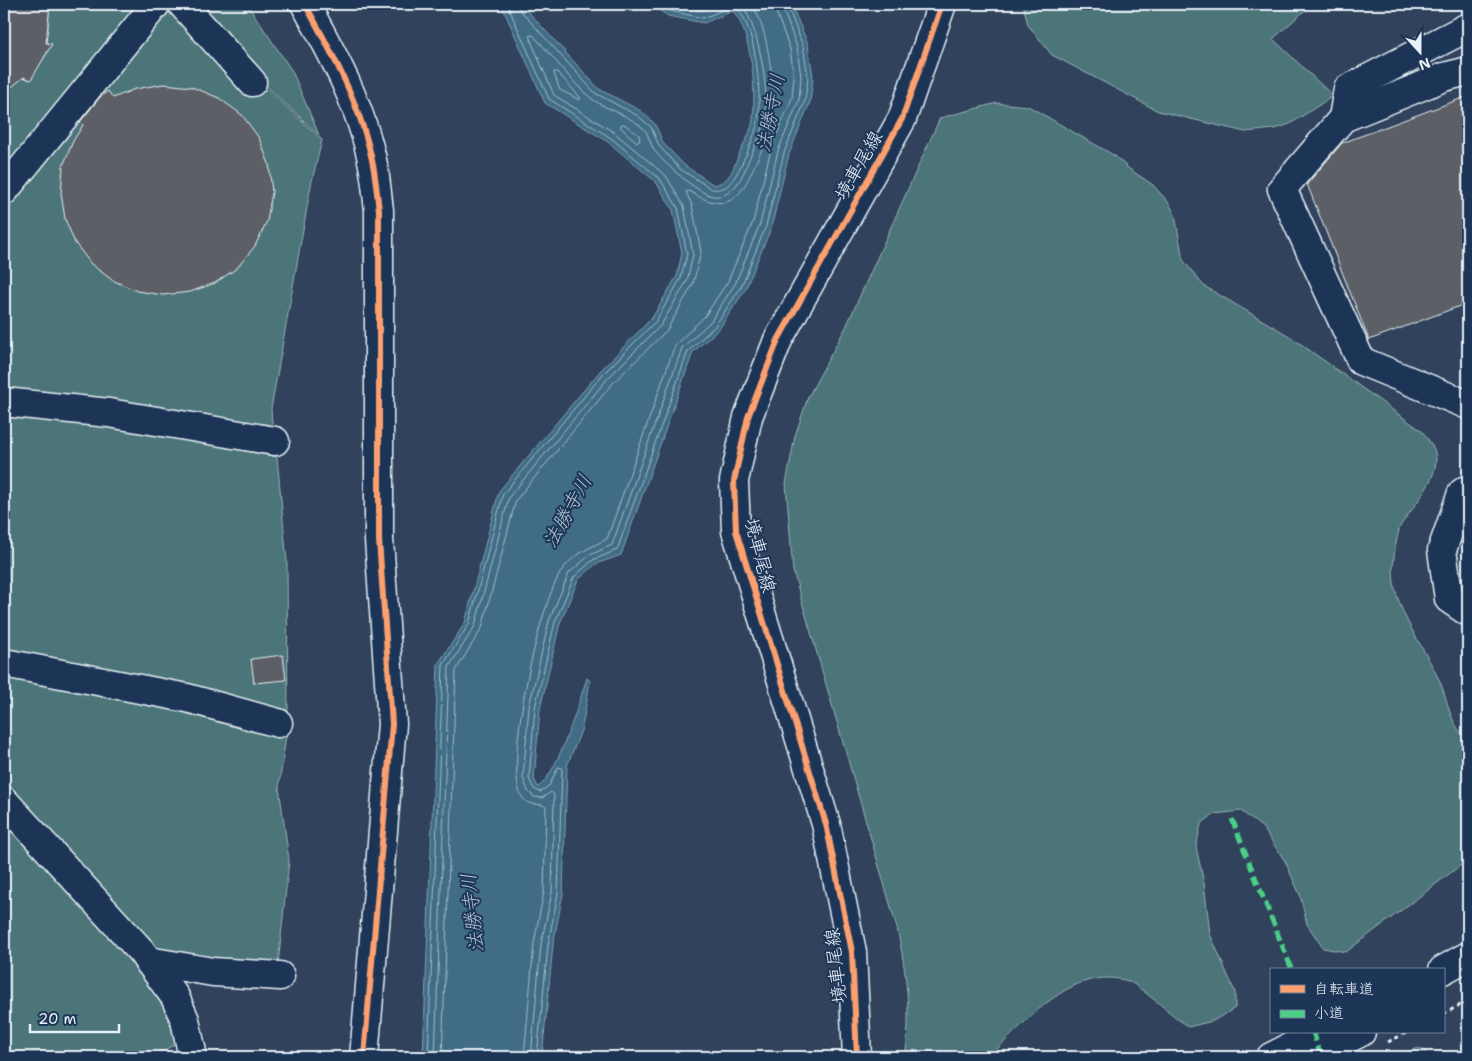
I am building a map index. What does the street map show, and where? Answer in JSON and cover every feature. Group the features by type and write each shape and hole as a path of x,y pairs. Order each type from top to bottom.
{"main road":[{"path":"4,191 156,4"},
{"path":"182,4 252,82"},
{"path":"305,4 348,89 364,131 373,165 379,210 379,540 392,724 364,1057"},
{"name":"境車尾線","path":"857,1057 852,952 826,824 736,531 734,481 748,417 778,340 902,119 942,4"},
{"path":"1343,118 1348,88 1468,27"},
{"path":"1468,71 1444,76 1343,118 1282,189 1361,361 1468,404"},
{"path":"4,402 109,414 275,442"},
{"path":"1468,489 1462,493 1442,550 1449,599 1468,612"},
{"path":"4,663 187,698 278,723"},
{"path":"4,801 148,960 175,997 185,1020 193,1057"},
{"path":"1444,969 1468,956"},
{"path":"148,960 213,972 280,976"},
{"path":"1444,989 1468,977"},
{"path":"1271,1057 1316,1034"},
{"path":"1313,1057 1357,1034"}],"path":[{"path":"1444,1013 1468,1001"}],"green space":[{"path":"50,4 148,4 4,184 4,93 23,77 29,80 47,54 50,44 45,42 38,55 48,30"},
{"path":"176,4 322,140 311,185 271,409 273,434 4,396 4,201 157,9"},
{"path":"188,4 247,4 292,71 319,135 257,77"},
{"path":"1023,4 1312,4 1273,39 1333,96 1290,124 1275,129 1245,132 1158,111 1052,55 1028,25"},
{"path":"997,103 1028,106 1115,156 1128,168 1153,185 1169,203 1175,215 1183,260 1204,286 1291,337 1422,431 1432,445 1436,457 1432,478 1420,499 1401,525 1395,547 1394,585 1404,614 1440,682 1453,720 1468,739 1468,856 1465,862 1346,952 1323,948 1307,924 1300,895 1285,861 1263,828 1241,811 1214,814 1201,824 1196,847 1204,883 1210,934 1235,992 1235,1008 1213,1021 1188,1027 1128,981 1108,978 1089,980 1071,987 1054,997 996,1050 992,1057 905,1057 908,1025 907,992 897,928 793,571 786,484 795,436 808,397 846,327 940,118"},
{"path":"4,412 103,424 277,457 287,562 288,717 4,659"},
{"path":"4,669 287,728 279,787 289,860 278,965 184,956 142,945 4,792"},
{"path":"4,809 157,979 178,1042 154,1057 4,1057"}],"water":[{"name":"法勝寺川","path":"501,4 521,4 599,89 641,111 655,124 663,143 684,165 714,185 725,180 731,174 752,123 754,107 753,78 745,33 733,11 704,23 668,16 650,4 791,4 808,44 813,77 810,102 789,154 771,228 745,290 719,329 693,352 621,555 596,564 578,580 560,623 540,709 534,779 538,787 553,769 567,737 587,678 590,681 582,728 567,766 563,893 553,945 542,1057 423,1057 438,664 465,623 499,491 600,371 652,318 677,276 682,253 673,210 656,182 608,142 545,103"},
{"path":"1418,1048 1424,1050 1430,1057 1394,1057"}],"building":[{"path":"4,4 50,4 46,43 52,44 31,80 24,77 4,93"},
{"path":"164,84 192,87 219,98 242,115 259,138 269,164 272,192 267,221 255,246 237,268 215,283 190,292 163,295 137,291 112,280 91,264 75,243 65,219 61,193 63,166 73,141 83,125 80,122 100,97 108,91 113,98 135,89"},
{"path":"1468,96 1468,303 1369,340 1307,184 1342,143"},
{"path":"283,655 286,680 254,683 251,659"}],"marked path":[{"path":"1232,819 1291,968"},
{"path":"1314,1034 1321,1057"}],"cycle path":[{"path":"305,4 336,62 362,123 373,165 379,210 379,540 392,724 364,1057"},
{"path":"857,1057 852,952 826,824 736,531 734,481 748,417 778,340 902,119 942,4"}]}
